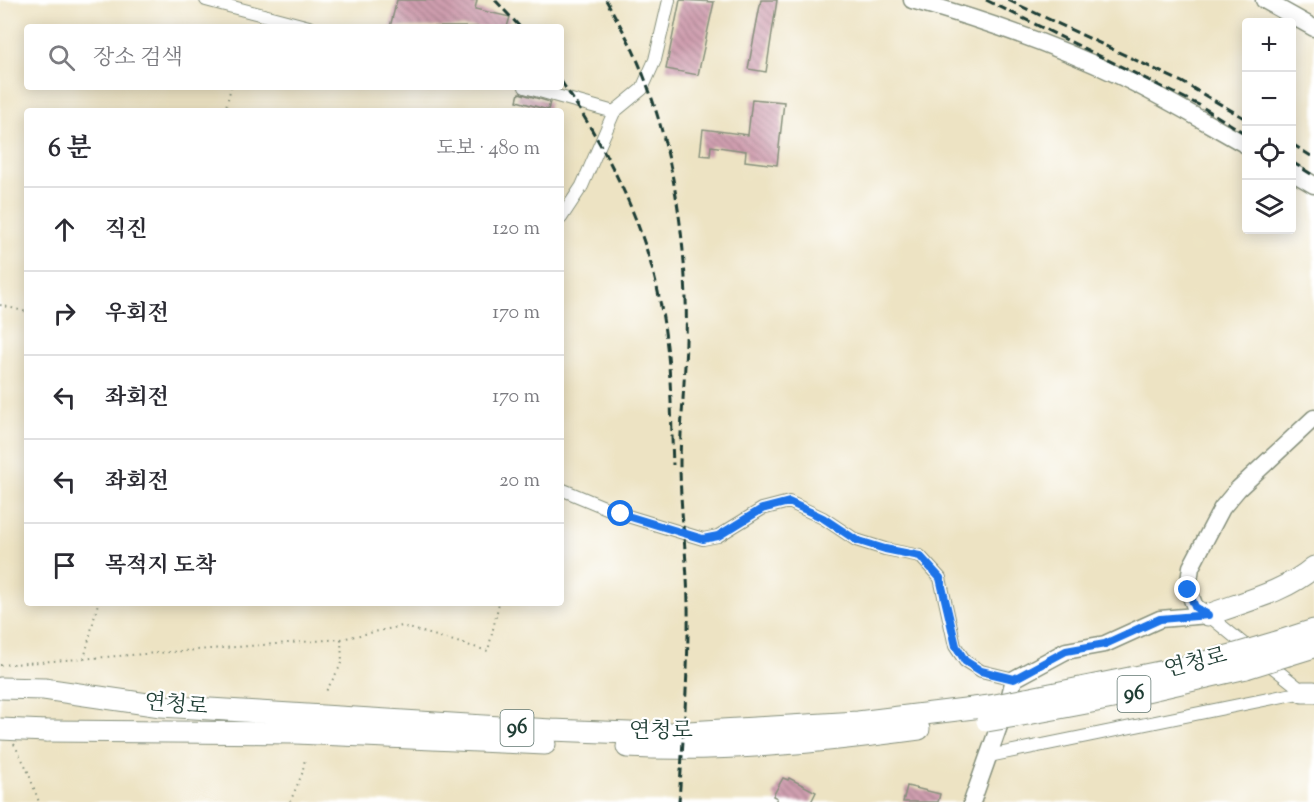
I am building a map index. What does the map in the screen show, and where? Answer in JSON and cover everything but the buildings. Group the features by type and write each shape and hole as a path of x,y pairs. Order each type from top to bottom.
{"highway":[{"path":"1208,615 1277,589 1304,576 1314,567"},
{"name":"연청로","path":"0,688 28,722 657,748 755,745 860,737 1024,707 1168,671 1241,661 1284,648 1314,630"},
{"name":"연청로","path":"1284,648 1314,647"},
{"path":"0,682 28,722"},
{"path":"0,700 28,722"},
{"name":"연청로","path":"28,722 161,706 551,730 655,734 988,713"},
{"path":"0,717 28,722"}],"street":[{"path":"206,0 298,24"},
{"path":"564,213 582,186 614,112 642,89 655,60 669,0"},
{"path":"912,0 1039,40 1133,83 1242,143"},
{"path":"1264,0 1314,28"},
{"path":"536,90 614,112"},
{"path":"1296,174 1314,185"},
{"path":"1310,694 1195,607 1188,590 1191,567 1222,508 1238,489 1314,418"},
{"path":"564,490 621,514 703,539 718,536 762,509 789,502 823,518 856,540 920,556 940,578 956,646 965,661 981,671 1014,679 1066,651 1105,644 1160,619 1208,615"},
{"path":"972,802 1014,679"},
{"path":"989,756 1310,694"}],"path":[{"path":"226,108 230,90"},
{"path":"0,305 24,311"},
{"path":"84,659 97,606"},
{"path":"0,665 341,639 402,626 488,651 498,606"},
{"path":"325,693 342,663 341,639"},
{"path":"28,722 27,769 39,802"},
{"path":"290,802 302,774 305,759"}],"railway":[{"path":"495,0 517,24"},
{"path":"606,0 632,48 655,108 677,203 684,267 686,340 680,462 688,628 679,802"},
{"path":"986,0 1199,105 1242,132"},
{"path":"1008,0 1182,82 1242,117"},
{"path":"564,86 614,170 641,232 651,264 667,349 673,465"},
{"path":"1296,147 1314,158"},
{"path":"1296,165 1314,176"}],"route":[{"path":"621,514 703,539 718,536 762,509 789,502 823,518 856,540 920,556 940,578 956,646 965,661 981,671 1014,679 1066,651 1105,644 1160,619 1208,615 1195,607 1188,590"}]}
